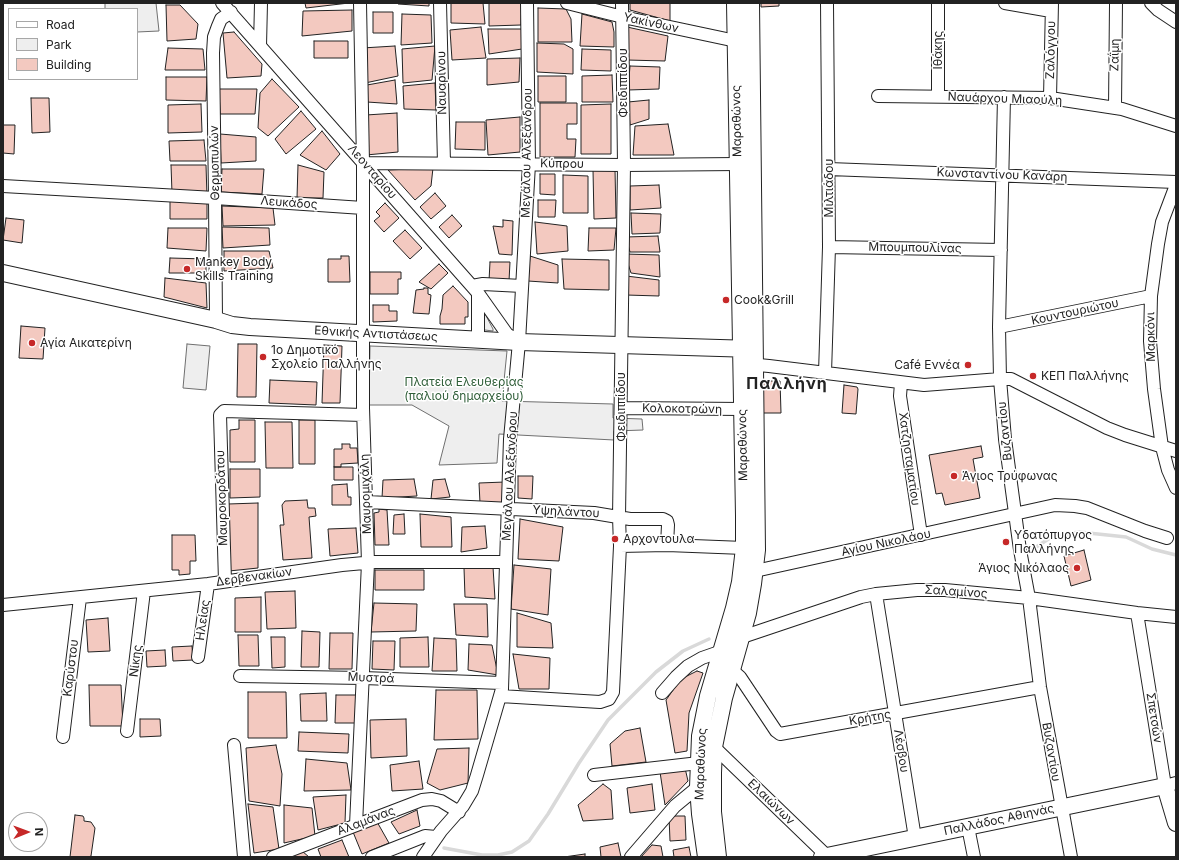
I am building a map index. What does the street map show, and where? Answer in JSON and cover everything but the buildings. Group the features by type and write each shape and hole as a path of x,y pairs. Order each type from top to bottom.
{"main road":[{"name":"Μαραθώνος","path":"718,857 713,812 714,747 720,711 748,613 755,571 758,536 738,164 735,3"},
{"name":"Μαραθώνος","path":"706,857 700,819 698,787 700,736 704,714 738,592 744,548 743,409 749,357 751,3"},
{"name":"Εθνικής Αντιστάσεως","path":"3,273 216,320 232,325 363,334 621,346 749,357"},
{"name":"Παλλάδος Αθιηνάς","path":"826,857 1170,785"},
{"name":"Σπετσών","path":"1170,785 1176,823"}],"street":[{"name":"Λεονταρίου","path":"222,3 475,289 502,328 511,338 519,342"},
{"path":"260,46 261,3"},
{"name":"Μαυρομιχάλη","path":"356,825 368,563 363,415 363,144 360,3"},
{"name":"Ναυαρίνου","path":"440,3 444,163"},
{"name":"Μεγάλου Αλεξάνδρου","path":"423,857 436,837 459,812 469,797 475,783 500,696 502,683 510,439 519,342 529,164 527,3"},
{"name":"Υακίνθων","path":"567,3 623,17 736,41"},
{"name":"Φειδιππίδου","path":"500,696 600,702 608,699 614,692 620,546 619,517 624,165 622,3"},
{"name":"Μιλτιάδου","path":"825,373 829,247 828,3"},
{"name":"Ιθάκης","path":"938,3 938,96"},
{"path":"1006,3 1051,7"},
{"name":"Ζαΐμη","path":"1115,108 1116,3"},
{"path":"1151,3 1158,10 1176,22"},
{"name":"Ζαλόγγου","path":"1050,98 1051,7"},
{"name":"Θερμοπυλών","path":"216,320 213,44 221,19 230,12"},
{"name":"Ναυάρχου Μιαούλη","path":"878,96 1050,98 1122,109 1176,126"},
{"name":"Βυζαντίου","path":"1004,97 999,327 1000,379 1005,439 1020,550 1029,598 1040,687 1071,857"},
{"path":"352,150 363,144"},
{"name":"Κύπρου","path":"363,162 624,165 738,164"},
{"name":"Κωνσταντίνου Κανάρη","path":"829,169 1176,182"},
{"name":"Μαρκόνι","path":"1176,185 1160,234 1151,296 1150,341 1156,405 1162,446 1168,470 1176,488"},
{"name":"Λευκάδος","path":"3,186 363,208"},
{"name":"Μπουμπουλίνας","path":"829,247 1001,250"},
{"path":"478,340 475,289 483,284 522,286"},
{"name":"Κουντουριώτου","path":"999,327 1151,296"},
{"path":"749,357 825,373 901,383 935,385 1011,379 1107,428 1176,451"},
{"name":"Χατζησταματίου","path":"901,383 900,396 920,535"},
{"name":"Κολοκοτρώνη","path":"621,408 743,409"},
{"name":"Μαυροκορδάτου","path":"225,581 220,415 224,411 363,415"},
{"name":"Υψηλάντου","path":"367,502 594,513 630,519 663,518 667,521 668,525 667,545"},
{"name":"Αγίου Νικολάου","path":"755,571 1055,505 1075,506 1093,510 1145,531 1167,538"},
{"path":"620,546 667,545 744,548"},
{"name":"Δερβενακίων","path":"3,605 208,584 342,565 368,563 506,562"},
{"name":"Ηλείας","path":"198,656 208,584"},
{"name":"Σαλαμίνος","path":"742,637 876,594 917,590 945,590 1029,598 1176,617"},
{"name":"Νίκης","path":"127,731 144,591"},
{"name":"Λέσβου","path":"876,594 915,838"},
{"name":"Καρύστου","path":"63,737 80,598"},
{"name":"Σπετσών","path":"1137,613 1170,785"},
{"path":"662,694 676,677 688,666 702,658 722,650"},
{"name":"Κρήτης","path":"732,670 740,678 776,731 780,734 1040,687"},
{"name":"Μυστρά","path":"240,676 363,678 502,683"},
{"path":"234,745 244,857"},
{"name":"Ελαιώνων","path":"714,747 826,857"},
{"path":"594,775 699,763"},
{"path":"631,857 675,806 698,787"},
{"name":"Αλαμάνας","path":"273,857 428,799 441,801 459,812"},
{"path":"968,827 974,857"},
{"path":"372,857 425,836 436,837"}],"green space":[{"path":"105,3 156,3 159,31 138,32 138,8 105,8"},
{"path":"484,312 493,329 493,331 484,329"},
{"path":"187,344 210,346 206,390 183,388"},
{"name":"Πλατεία Ελευθερίας (παλιού δημαρχείου)","path":"370,346 507,351 502,401 613,404 613,418 642,419 643,430 614,431 614,440 499,434 497,463 439,465 449,426 412,405 369,405"}],"waterway":[{"path":"1030,551 1050,538 1079,532 1126,537 1152,549 1176,555"},
{"path":"444,848 482,855 498,855 512,852 529,841 608,720 656,672 683,651 709,639"}],"place":[{"name":"Mankey Body Skills Training","path":"187,269"},
{"name":"Cook&Grill","path":"726,300"},
{"name":"Αγία Αικατερίνη","path":"32,343"},
{"name":"1ο Δημοτικό Σχολείο Παλλήνης","path":"263,357"},
{"name":"Café Εννέα","path":"968,365"},
{"name":"ΚΕΠ Παλλήνης","path":"1033,376"},
{"name":"Άγιος Τρύφωνας","path":"954,476"},
{"name":"Αρχοντουλα","path":"615,539"},
{"name":"Υδατόπυργος Παλλήνης","path":"1006,542"},
{"name":"Άγιος Νικόλαος","path":"1077,568"}],"district":[{"name":"Παλλήνη","path":"787,384"}]}
